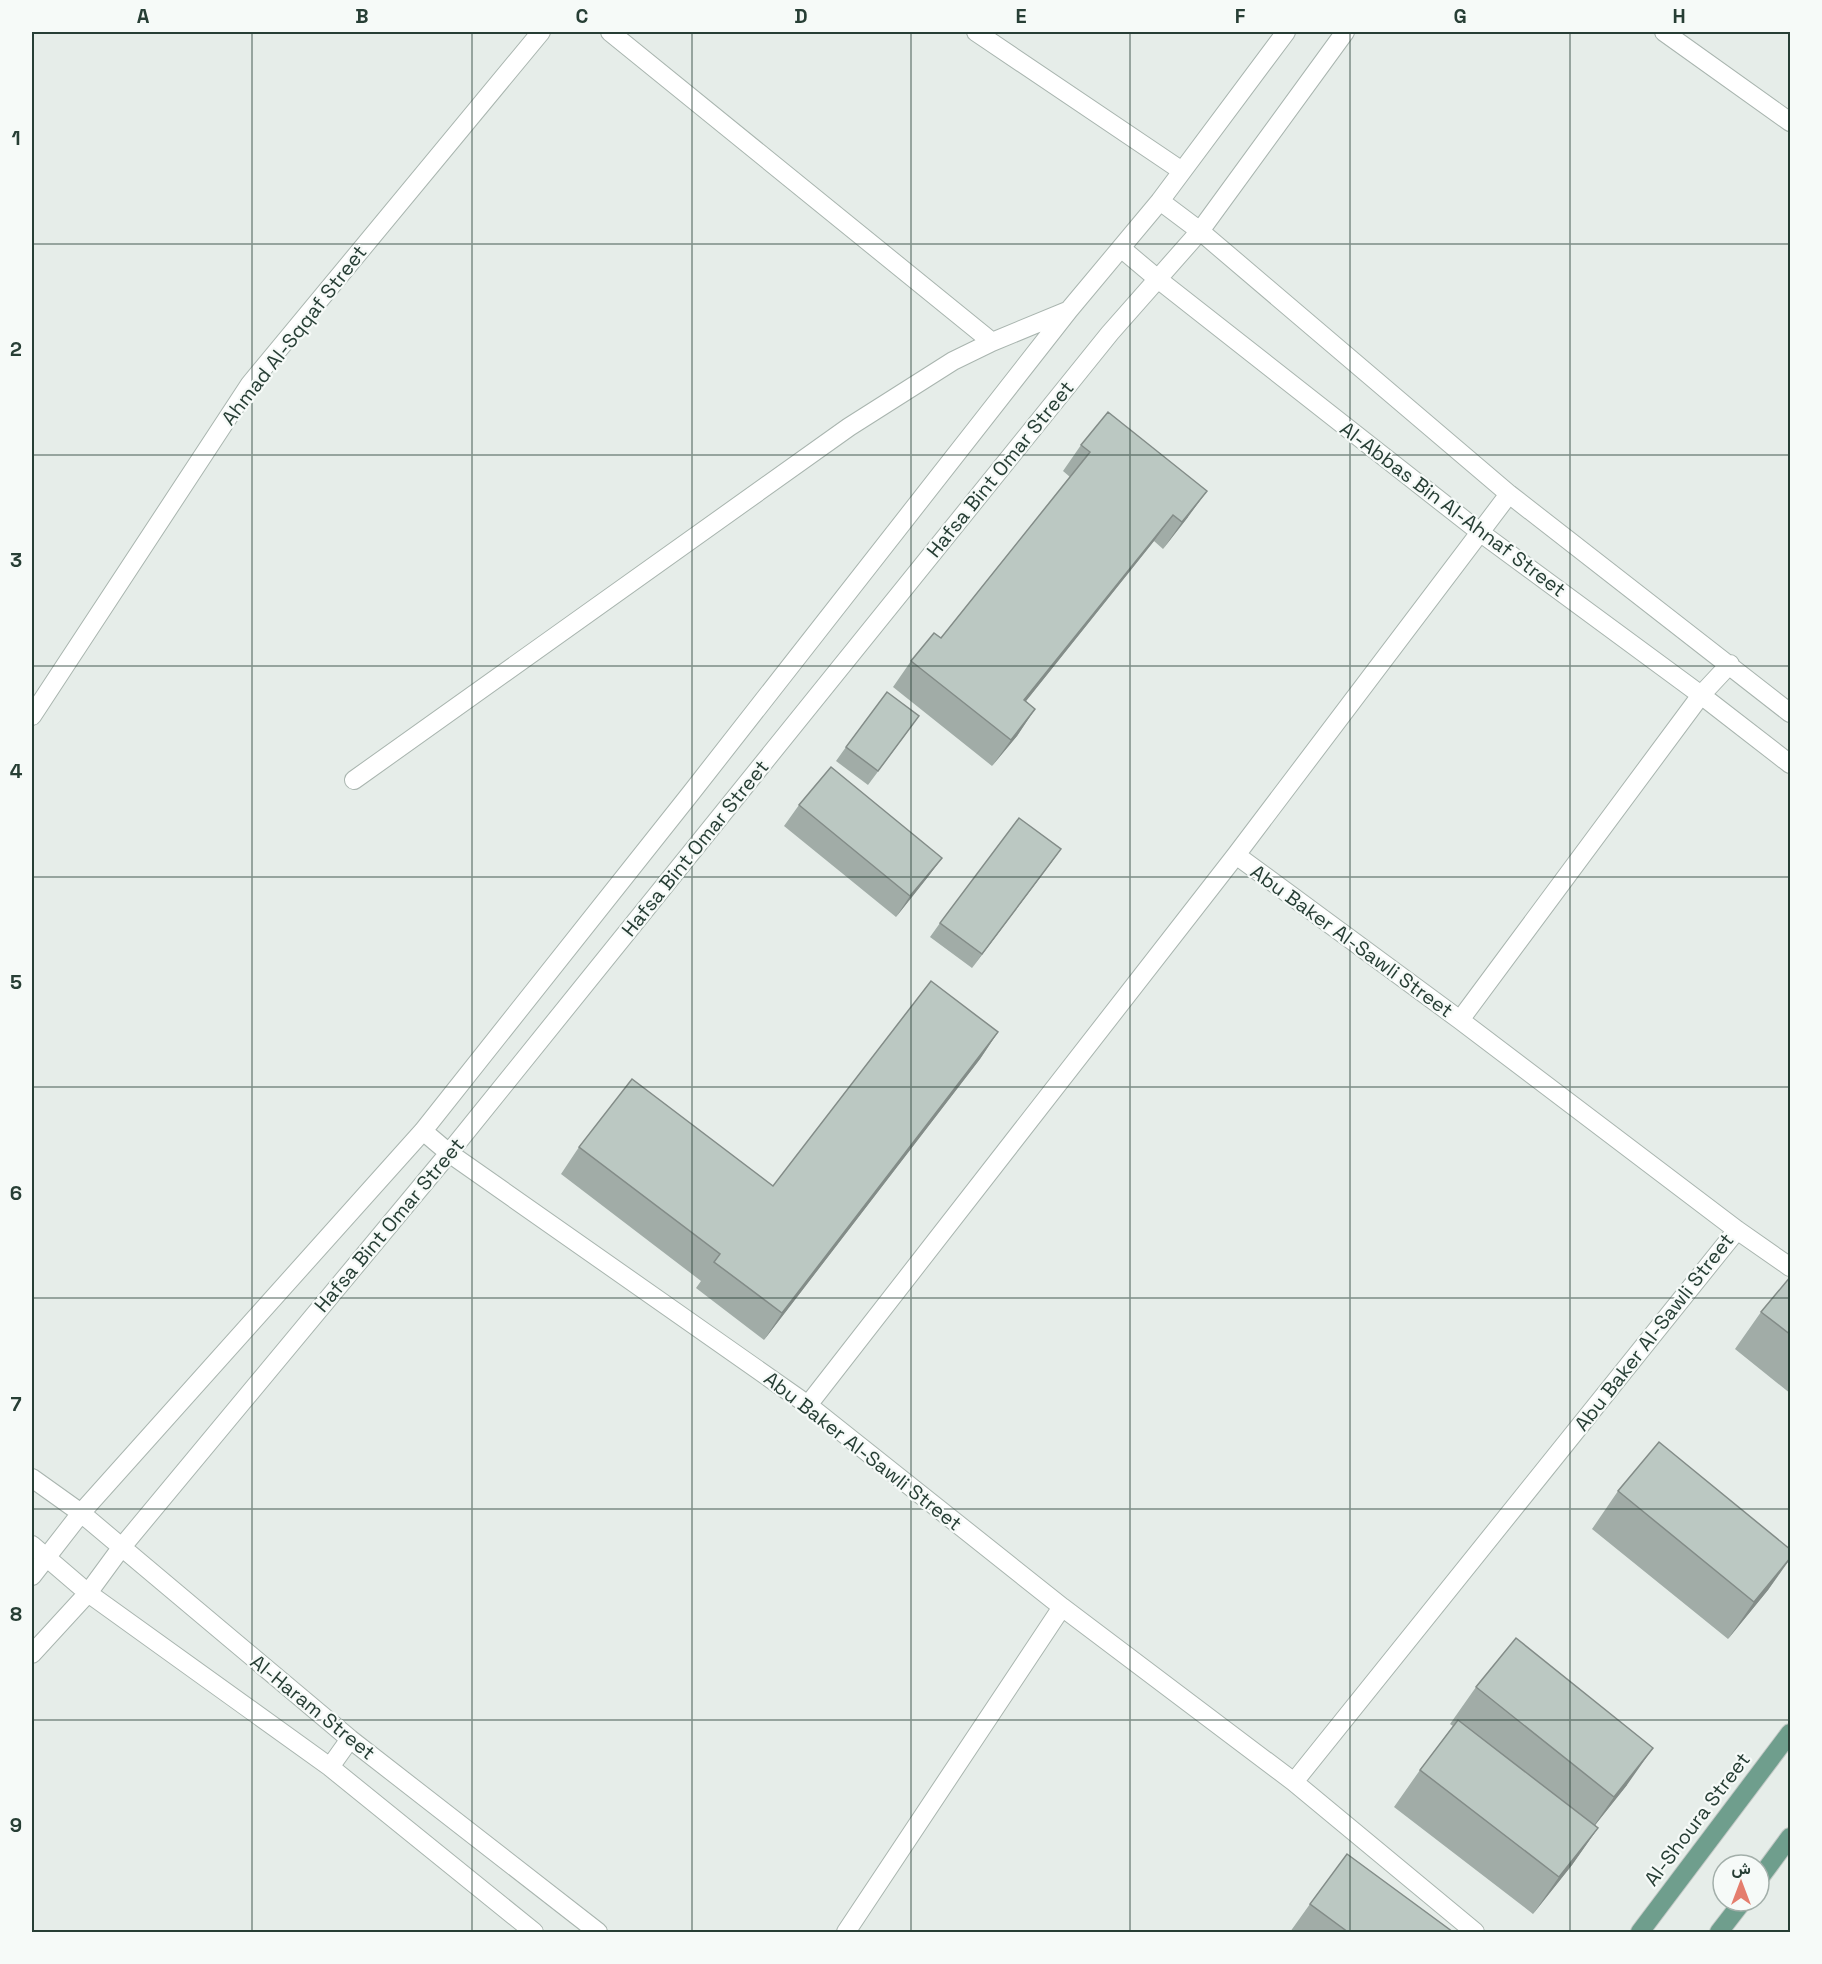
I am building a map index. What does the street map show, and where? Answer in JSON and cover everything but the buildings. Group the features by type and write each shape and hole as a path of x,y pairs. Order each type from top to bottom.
{"main road":[{"name":"Al-Shoura Street","path":"1640,1932 1791,1733"},
{"path":"1771,1863 1791,1837"},
{"path":"1719,1932 1734,1913"}],"street":[{"name":"Ahmad Al-Sqqaf Street","path":"32,716 250,384 541,32"},
{"path":"610,32 992,342"},
{"path":"976,32 1182,171"},
{"name":"Hafsa Bint Omar Street","path":"32,1576 39,1551 81,1513 423,1131 1069,310 1160,201 1286,32"},
{"name":"Hafsa Bint Omar Street","path":"32,1654 88,1593 121,1548 449,1153 1110,333 1200,231 1346,32"},
{"path":"1664,32 1791,122"},
{"path":"1160,201 1200,231 1509,494 1791,713"},
{"name":"Al-Abbas Bin Al-Ahnaf Street","path":"1121,248 1158,280 1481,533 1791,764"},
{"path":"354,780 849,427 953,361 1069,310"},
{"path":"808,1405 1236,855 1509,494"},
{"path":"1460,1020 1701,695 1730,664"},
{"name":"Abu Baker Al-Sawli Street","path":"1236,855 1460,1020 1737,1230 1294,1782"},
{"name":"Abu Baker Al-Sawli Street","path":"423,1131 449,1153 808,1405 1062,1607 1294,1782 1475,1932"},
{"path":"1737,1230 1791,1268"},
{"name":"Al-Haram Street","path":"32,1478 81,1513 350,1739 598,1932"},
{"name":"Al-Haram Street","path":"39,1551 88,1593 330,1767 534,1932"},
{"path":"846,1932 1062,1607"},
{"path":"330,1767 350,1739"}]}
